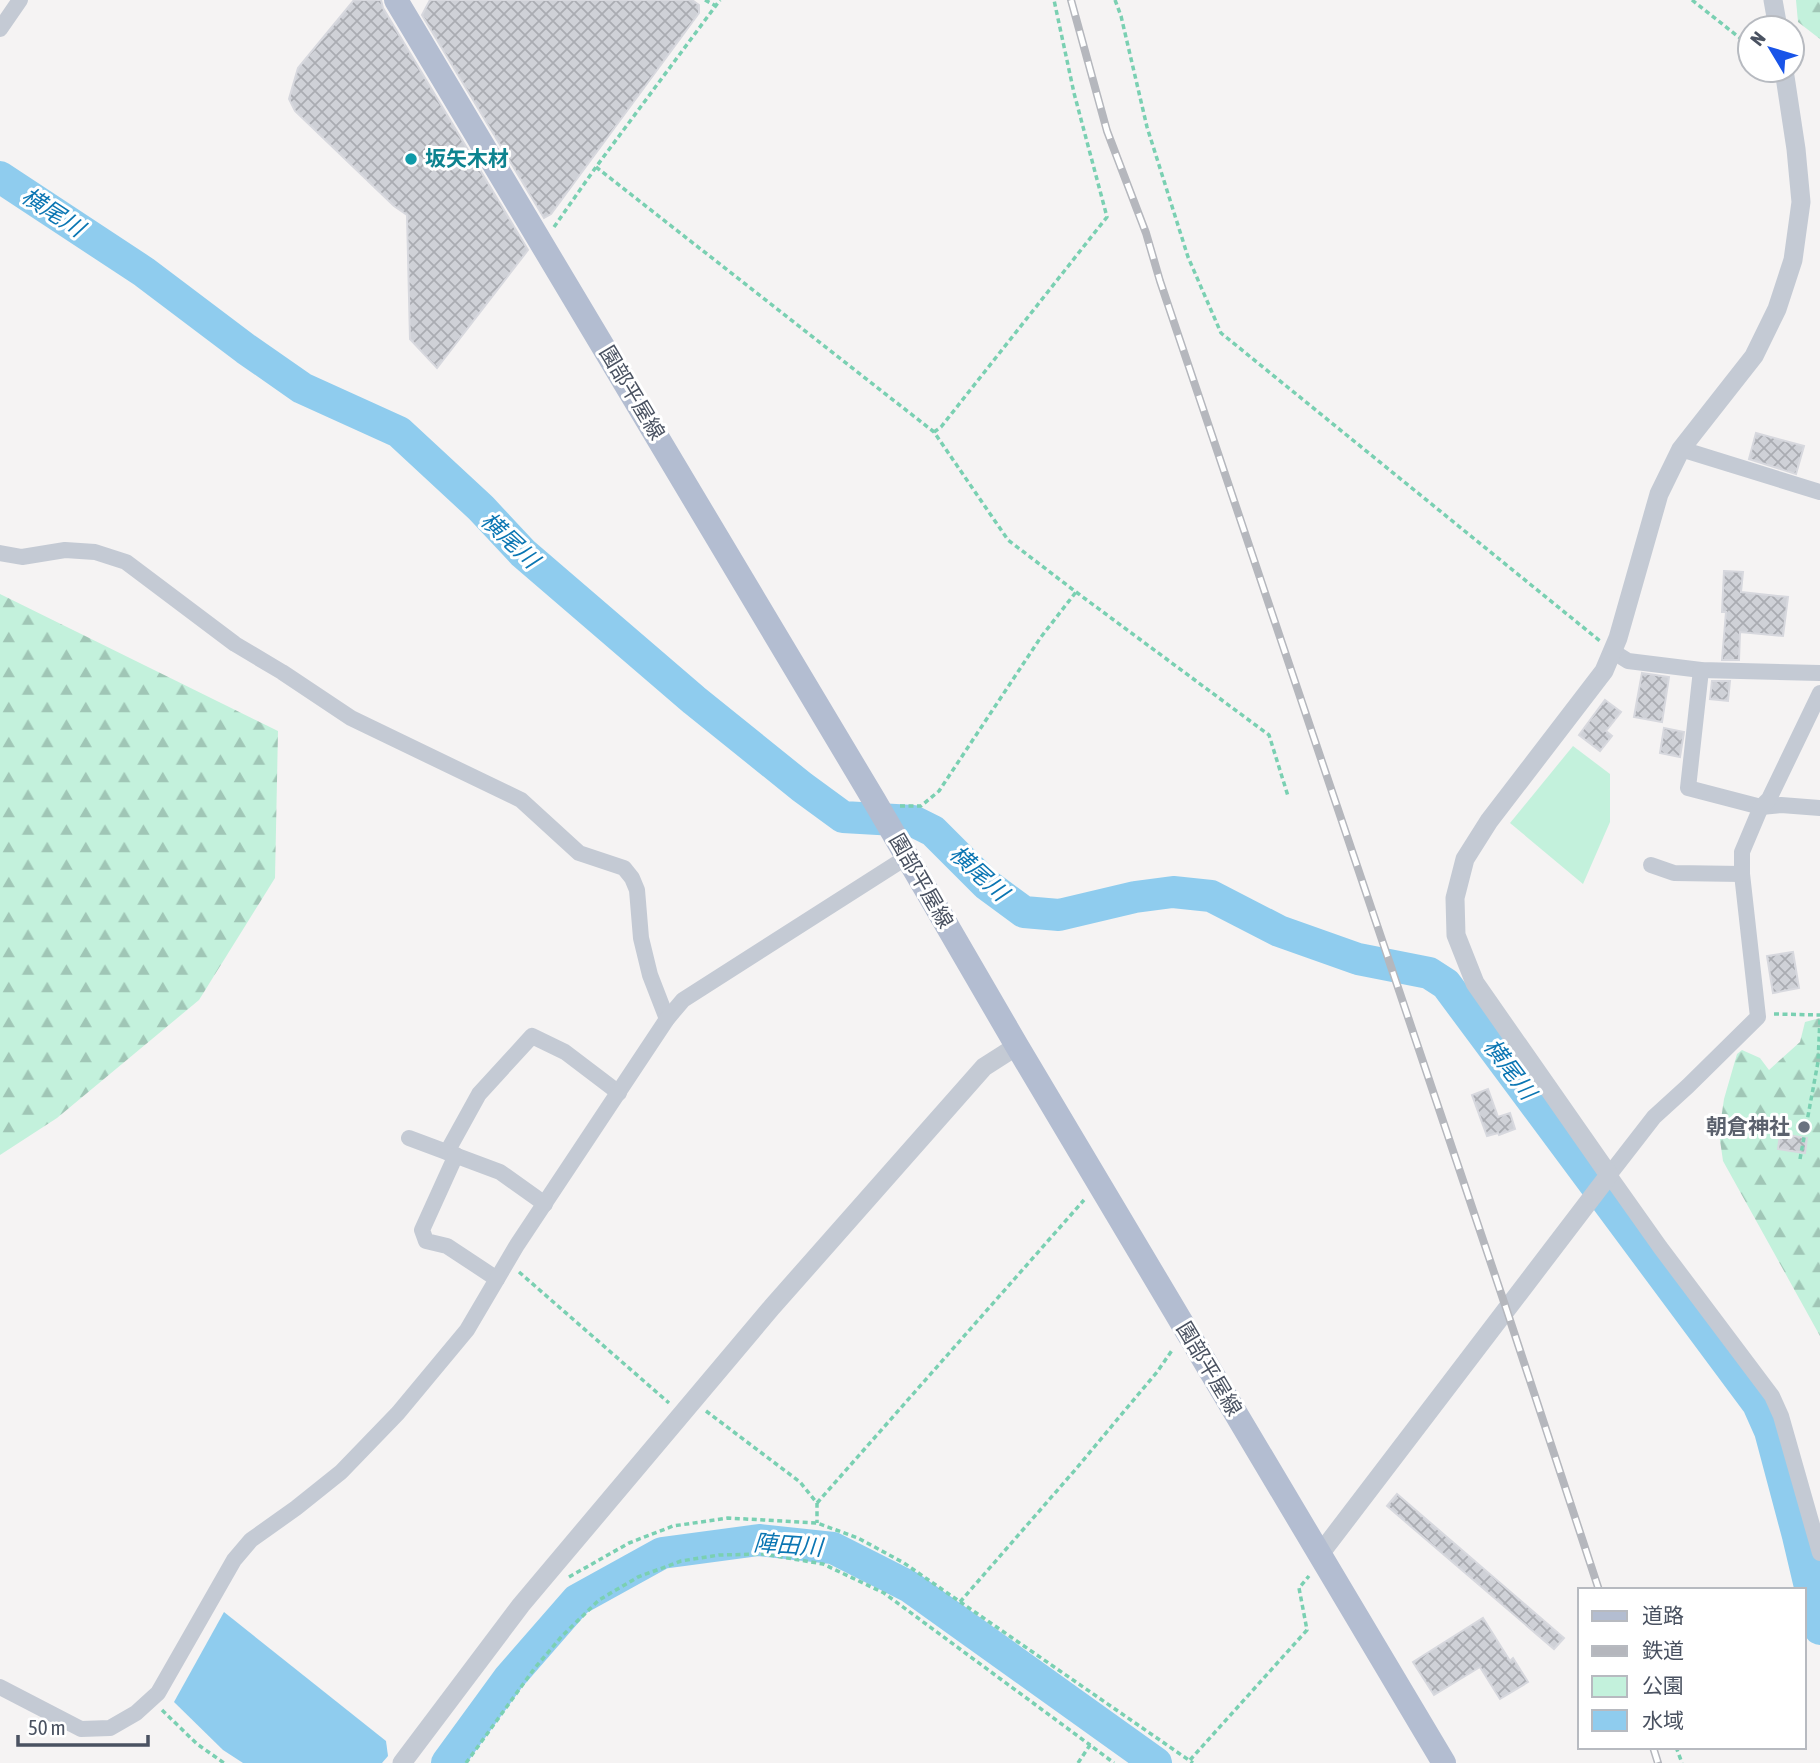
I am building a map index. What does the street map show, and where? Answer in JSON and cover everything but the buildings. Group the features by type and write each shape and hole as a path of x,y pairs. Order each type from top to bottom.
{"main road":[{"name":"園部平屋線","path":"396,0 1444,1763"}],"street":[{"path":"0,29 20,0"},
{"path":"1786,84 1801,202 1793,260 1777,309 1754,356 1681,449 1659,494 1618,638 1604,671 1489,821 1465,859 1455,898 1456,934 1475,983 1607,1177 1772,1396 1781,1416 1820,1553"},
{"path":"1681,449 1820,492"},
{"path":"0,552 22,557 65,550 95,552 126,562 235,643 351,718 521,800 579,853 624,868 632,878 636,890 641,938 650,975 667,1019"},
{"path":"1612,651 1628,661 1701,670 1820,673"},
{"path":"1701,670 1688,788 1761,807 1781,805 1820,808"},
{"path":"1320,1554 1654,1116 1758,1017 1742,874 1742,852 1761,807 1769,799 1820,693"},
{"path":"0,1687 81,1729 110,1728 136,1713 158,1693 234,1560 251,1540 341,1472 398,1413 467,1330 545,1204 667,1019 683,1000 907,857"},
{"path":"1651,865 1674,873 1742,874"},
{"path":"497,1279 447,1246 426,1241 422,1230 451,1154 479,1094 532,1036 565,1052 618,1093"},
{"path":"402,1763 521,1605 686,1407 984,1067 1017,1046"},
{"path":"408,1138 499,1172 545,1204"}],"path":[{"path":"705,0 716,6"},
{"path":"542,243 720,0"},
{"path":"934,432 941,427 1107,217 1074,93 1054,0"},
{"path":"1115,0 1147,127 1188,257 1221,333 1612,651"},
{"path":"1692,0 1736,35"},
{"path":"596,167 934,432 1008,540 1269,735 1288,796"},
{"path":"880,812 892,806 921,806 939,791 1041,637 1076,593"},
{"path":"1758,1014 1820,1017 1818,1062 1800,1159"},
{"path":"817,1503 1099,1183"},
{"path":"508,1262 686,1407 800,1482 817,1503 817,1523"},
{"path":"960,1602 1157,1372 1187,1330"},
{"path":"565,1579 629,1543 673,1526 727,1518 817,1523 858,1538 904,1563 1191,1761 1307,1630 1300,1588 1320,1554"},
{"path":"466,1763 534,1669 562,1636 599,1600 638,1577 681,1561 719,1555 764,1553 823,1564 884,1593 1114,1763"},
{"path":"151,1699 197,1744 224,1763"},
{"path":"1078,1763 1090,1745"}],"green space":[{"path":"1796,0 1820,0 1820,39 1806,28 1806,14 1797,14"},
{"path":"0,594 278,731 275,878 199,1000 57,1118 0,1155"},
{"path":"1573,746 1610,774 1610,822 1583,884 1510,823"},
{"path":"1820,1018 1820,1336 1723,1161 1719,1133 1724,1099 1737,1054 1742,1050 1760,1058 1769,1070 1800,1042 1805,1022"}],"water":[{"path":"224,1612 386,1741 388,1756 382,1763 243,1763 223,1750 174,1702"}],"waterway":[{"name":"横尾川","path":"0,177 144,272 302,388 399,432 481,508 523,553 694,700 843,817 913,821 933,831 986,884 1024,912 1059,915 1135,897 1173,892 1211,896 1279,931 1358,959 1429,973 1446,984 1758,1404 1770,1431 1820,1629"},
{"name":"陣田川","path":"447,1763 509,1678 577,1600 662,1553 759,1540 833,1548 910,1587 1156,1763"}],"railway":[{"path":"1071,0 1107,131 1146,233 1598,1588"},
{"path":"1654,1749 1658,1763"}],"place":[{"name":"坂矢木材","path":"411,159"},
{"name":"朝倉神社","path":"1804,1127"}]}
